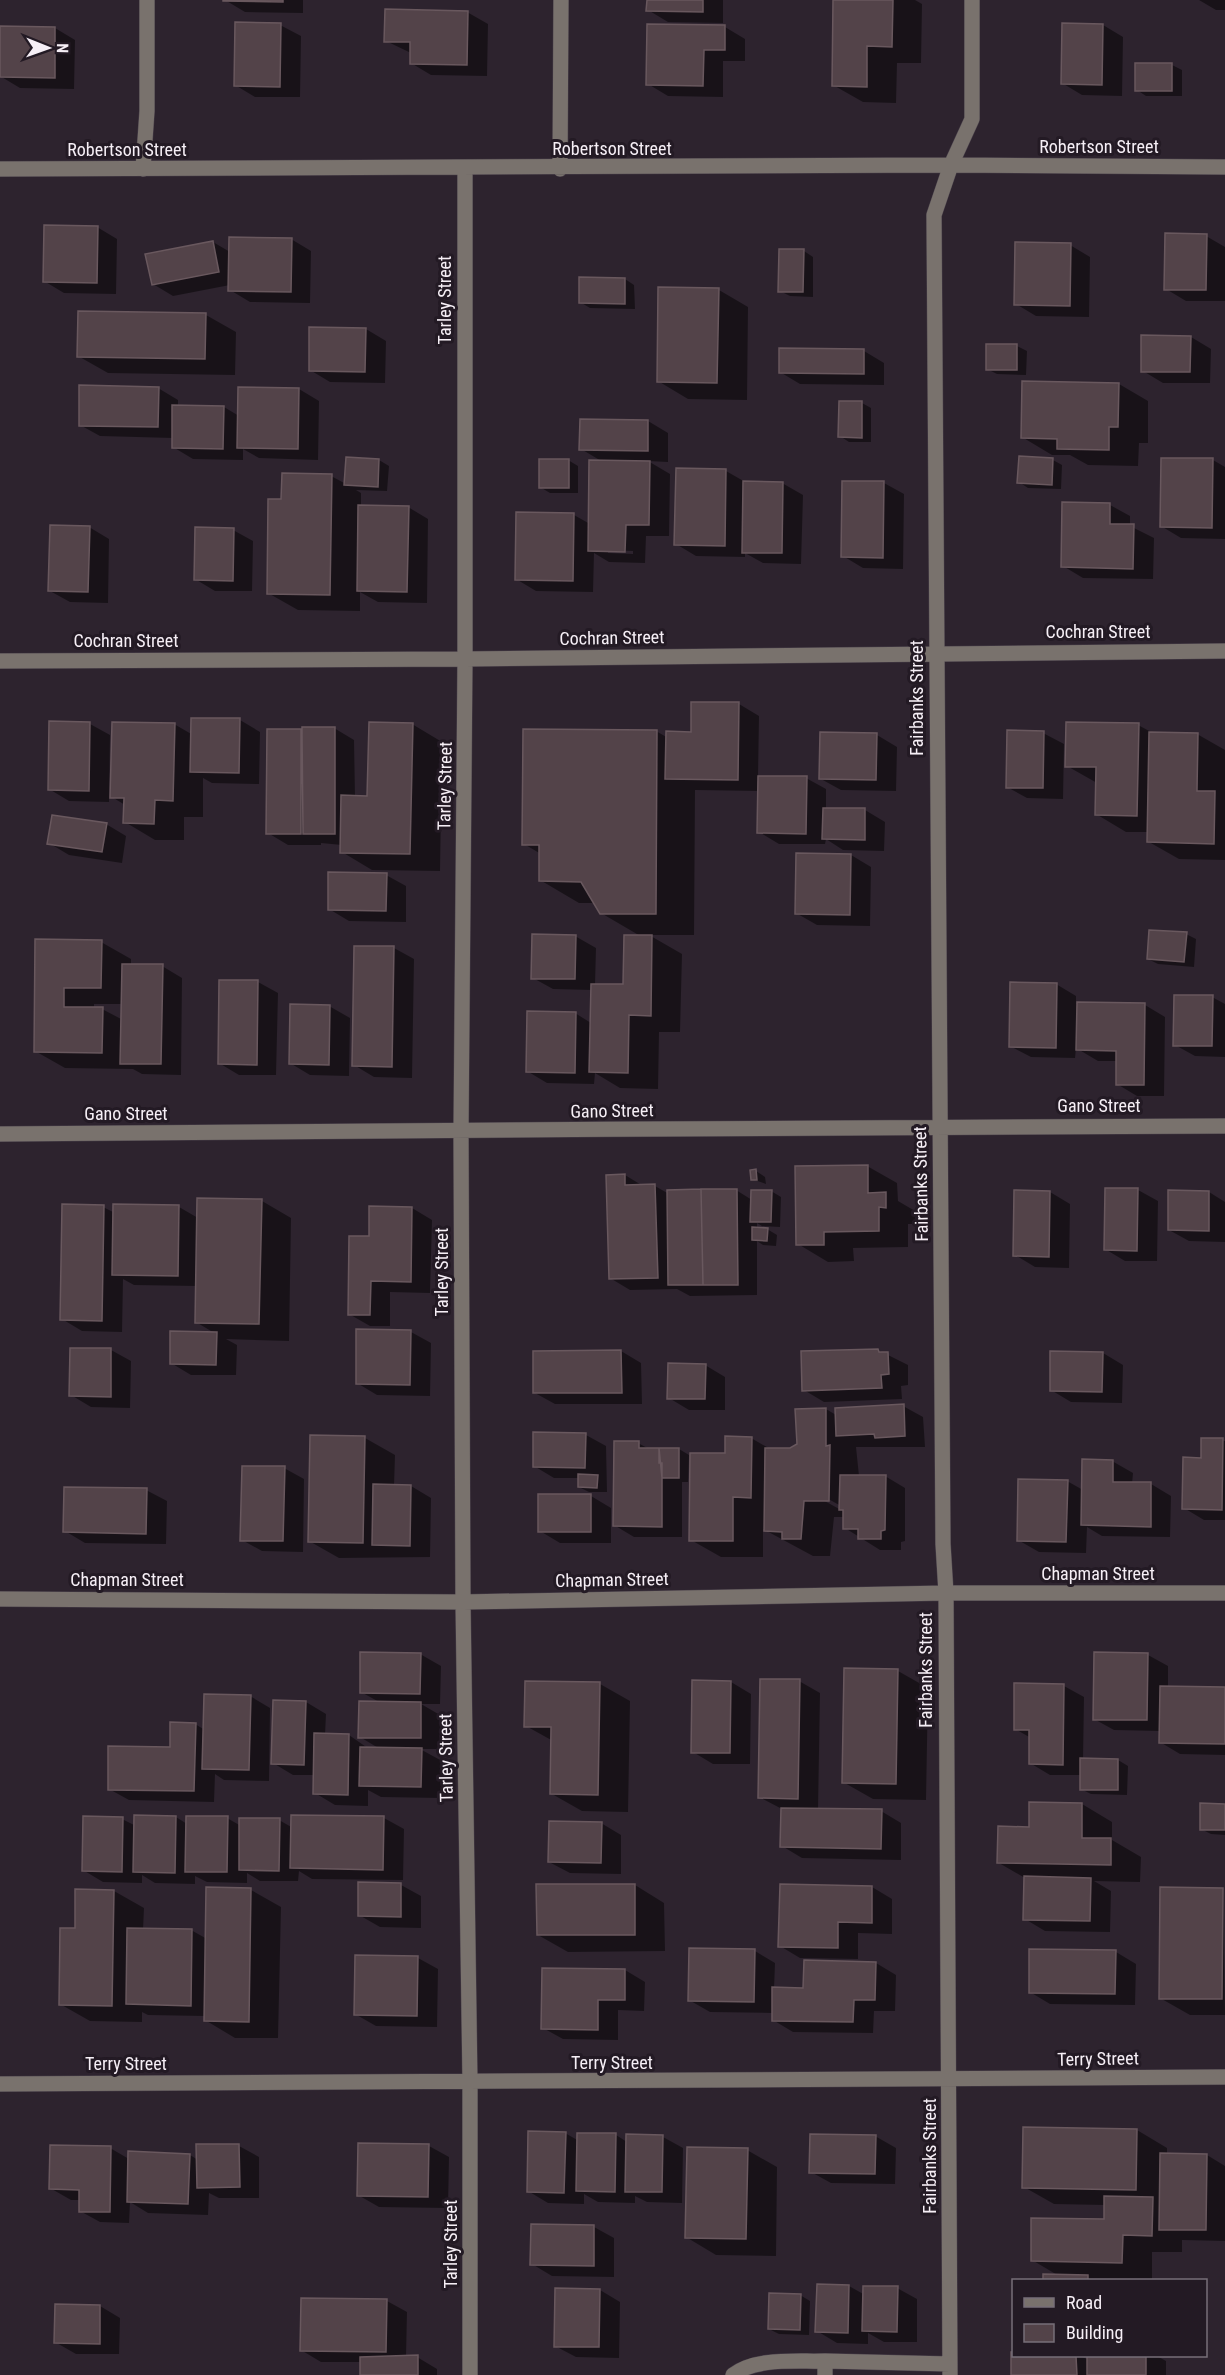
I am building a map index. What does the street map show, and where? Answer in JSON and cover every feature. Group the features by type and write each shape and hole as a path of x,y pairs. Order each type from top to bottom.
{"street":[{"path":"143,169 147,111 147,0"},
{"path":"560,169 561,0"},
{"name":"Fairbanks Street","path":"950,2369 934,215 951,165 972,118 972,0"},
{"name":"Robertson Street","path":"0,169 560,169 951,165 1225,167"},
{"name":"Tarley Street","path":"465,169 465,659 460,1133 463,1602 470,2083 470,2375"},
{"name":"Cochran Street","path":"0,661 1225,651"},
{"name":"Gano Street","path":"0,1134 460,1133 940,1125 1225,1126"},
{"name":"Chapman Street","path":"0,1599 463,1602 946,1593 1225,1593"},
{"name":"Terry Street","path":"0,2084 1225,2077"},
{"path":"733,2375 740,2370 765,2364 825,2368 950,2369"}],"building":[{"path":"283,0 283,2 223,1"},
{"path":"647,0 703,0 703,12 646,11"},
{"path":"833,0 893,0 892,47 867,46 867,87 832,86"},
{"path":"385,9 468,11 467,65 410,64 410,42 384,42"},
{"path":"235,22 281,23 280,87 234,86"},
{"path":"1062,23 1103,24 1102,85 1061,84"},
{"path":"647,24 725,25 725,50 704,50 703,86 646,85"},
{"path":"0,26 55,27 55,78 0,77"},
{"path":"1135,63 1172,63 1172,91 1135,91"},
{"path":"44,225 98,226 97,283 43,282"},
{"path":"1165,233 1207,234 1206,290 1164,290"},
{"path":"229,237 292,238 291,292 228,291"},
{"path":"213,241 219,272 152,285 145,254"},
{"path":"1015,242 1071,243 1070,306 1014,305"},
{"path":"779,249 804,249 803,292 778,292"},
{"path":"579,277 625,278 625,304 579,303"},
{"path":"658,287 719,288 717,383 657,382"},
{"path":"78,311 206,313 205,359 77,357"},
{"path":"309,327 366,328 365,372 309,371"},
{"path":"1141,335 1191,336 1190,372 1141,372"},
{"path":"986,344 1017,344 1017,370 986,370"},
{"path":"779,348 864,349 864,374 779,373"},
{"path":"1022,381 1119,383 1118,427 1109,427 1109,450 1057,449 1057,439 1021,438"},
{"path":"79,385 159,387 158,427 79,426"},
{"path":"238,387 299,388 298,449 237,448"},
{"path":"839,401 862,401 862,438 838,437"},
{"path":"172,405 224,406 223,449 172,448"},
{"path":"580,419 648,420 648,451 579,450"},
{"path":"1019,456 1053,458 1052,485 1017,483"},
{"path":"346,457 379,459 378,487 344,485"},
{"path":"1161,458 1213,458 1212,528 1160,527"},
{"path":"539,459 569,459 569,488 539,488"},
{"path":"589,460 650,461 649,525 626,525 625,552 588,551"},
{"path":"676,468 726,469 725,546 674,545"},
{"path":"282,473 332,474 330,595 267,594 268,499 281,499"},
{"path":"743,481 783,482 782,553 742,553"},
{"path":"842,481 884,481 883,558 841,557"},
{"path":"1062,502 1110,503 1110,524 1134,524 1133,569 1061,567"},
{"path":"358,505 409,506 407,592 357,591"},
{"path":"516,512 574,513 573,581 515,580"},
{"path":"50,525 90,526 88,592 48,591"},
{"path":"195,527 234,528 233,581 194,580"},
{"path":"691,702 739,702 738,780 665,779 666,731 691,732"},
{"path":"191,718 240,718 239,773 190,772"},
{"path":"49,721 90,722 89,791 48,790"},
{"path":"112,722 175,723 173,801 155,800 154,824 123,823 124,798 110,798"},
{"path":"369,722 413,723 410,854 340,853 341,795 367,796"},
{"path":"1066,722 1139,723 1137,816 1095,815 1096,767 1065,767"},
{"path":"302,727 335,727 335,834 303,834"},
{"path":"267,729 301,729 301,834 266,834"},
{"path":"523,729 657,730 656,914 600,914 581,882 539,881 539,845 522,845"},
{"path":"1007,730 1044,731 1043,788 1006,788"},
{"path":"820,732 877,733 876,780 819,779"},
{"path":"1149,732 1198,733 1197,791 1215,791 1214,844 1147,842"},
{"path":"758,776 807,776 806,834 757,833"},
{"path":"823,808 865,808 865,840 822,839"},
{"path":"52,815 107,823 102,852 47,844"},
{"path":"796,853 851,854 850,915 795,914"},
{"path":"328,872 387,873 386,911 328,910"},
{"path":"1149,930 1187,932 1184,962 1147,959"},
{"path":"532,934 576,935 575,979 531,979"},
{"path":"624,935 652,935 651,1016 629,1015 628,1073 589,1072 591,984 623,984"},
{"path":"35,939 102,940 101,988 64,988 64,1007 103,1007 102,1053 34,1052"},
{"path":"354,946 394,946 392,1067 352,1066"},
{"path":"122,964 163,964 161,1064 120,1064"},
{"path":"219,980 258,980 257,1065 218,1064"},
{"path":"1010,982 1057,983 1056,1048 1009,1047"},
{"path":"1174,995 1213,995 1212,1046 1173,1046"},
{"path":"1077,1002 1145,1003 1144,1085 1116,1085 1116,1051 1076,1050"},
{"path":"290,1004 330,1005 329,1065 289,1064"},
{"path":"527,1011 576,1012 575,1073 526,1072"},
{"path":"868,1165 868,1193 886,1192 886,1208 879,1207 879,1231 824,1232 824,1245 796,1245 795,1166"},
{"path":"756,1169 757,1180 751,1180 750,1170"},
{"path":"625,1174 625,1185 655,1184 658,1278 609,1279 606,1175"},
{"path":"1105,1188 1138,1188 1137,1251 1104,1250"},
{"path":"701,1189 737,1189 738,1285 703,1285"},
{"path":"701,1189 703,1285 668,1285 667,1190"},
{"path":"751,1190 772,1190 771,1222 750,1222"},
{"path":"1014,1190 1050,1191 1049,1257 1013,1256"},
{"path":"1168,1190 1209,1191 1209,1231 1168,1230"},
{"path":"197,1198 262,1199 259,1324 195,1323"},
{"path":"62,1204 104,1205 102,1321 60,1320"},
{"path":"113,1204 179,1205 178,1276 112,1275"},
{"path":"369,1206 412,1207 411,1282 371,1281 370,1315 348,1315 349,1236 369,1236"},
{"path":"752,1227 768,1228 767,1241 752,1240"},
{"path":"356,1329 411,1330 410,1385 356,1384"},
{"path":"170,1331 217,1332 216,1365 170,1364"},
{"path":"70,1348 111,1348 111,1397 69,1396"},
{"path":"878,1349 879,1352 888,1352 889,1374 881,1375 882,1388 802,1391 801,1351"},
{"path":"621,1350 622,1393 533,1393 533,1351"},
{"path":"1050,1351 1103,1352 1102,1392 1050,1391"},
{"path":"668,1363 706,1364 705,1399 667,1399"},
{"path":"904,1404 905,1436 875,1438 874,1434 836,1436 835,1408"},
{"path":"826,1408 826,1446 830,1445 829,1501 804,1501 801,1539 782,1539 782,1532 764,1531 765,1448 790,1448 797,1444 795,1409"},
{"path":"533,1432 586,1433 585,1468 533,1467"},
{"path":"310,1435 365,1436 363,1543 308,1542"},
{"path":"725,1436 752,1437 751,1498 733,1497 733,1541 689,1541 690,1453 725,1453"},
{"path":"1201,1438 1223,1438 1222,1510 1182,1509 1183,1457 1201,1458"},
{"path":"614,1441 639,1441 639,1448 659,1448 659,1463 662,1463 662,1527 613,1526"},
{"path":"659,1448 679,1448 679,1478 662,1478"},
{"path":"1082,1459 1113,1460 1113,1482 1151,1482 1151,1527 1081,1525"},
{"path":"242,1466 285,1466 283,1541 240,1541"},
{"path":"578,1474 598,1475 597,1488 578,1487"},
{"path":"840,1475 886,1475 885,1530 881,1531 881,1539 858,1539 858,1529 843,1529 843,1510 839,1510"},
{"path":"1018,1479 1068,1480 1066,1542 1017,1541"},
{"path":"373,1484 411,1485 410,1546 372,1545"},
{"path":"64,1487 147,1488 146,1534 63,1532"},
{"path":"538,1494 591,1494 591,1532 538,1532"},
{"path":"360,1652 421,1653 420,1694 360,1693"},
{"path":"1094,1652 1148,1653 1147,1720 1093,1720"},
{"path":"844,1668 898,1669 896,1784 842,1783"},
{"path":"760,1679 800,1679 798,1799 758,1798"},
{"path":"692,1680 731,1681 730,1753 691,1753"},
{"path":"525,1681 600,1682 598,1795 550,1794 551,1727 524,1727"},
{"path":"1014,1683 1064,1684 1063,1765 1029,1764 1029,1730 1014,1730"},
{"path":"1160,1686 1225,1687 1225,1744 1159,1743"},
{"path":"204,1694 251,1695 249,1770 202,1769"},
{"path":"273,1700 306,1701 304,1765 271,1764"},
{"path":"359,1701 421,1702 421,1738 358,1738"},
{"path":"170,1722 196,1723 194,1791 108,1790 108,1746 170,1747"},
{"path":"314,1733 349,1734 348,1795 313,1794"},
{"path":"360,1747 422,1748 421,1787 359,1786"},
{"path":"1080,1758 1118,1759 1118,1790 1080,1790"},
{"path":"1029,1802 1082,1803 1082,1838 1111,1838 1111,1865 997,1863 998,1826 1029,1827"},
{"path":"1200,1803 1225,1804 1225,1830 1200,1830"},
{"path":"781,1808 882,1809 881,1849 780,1847"},
{"path":"134,1815 176,1816 175,1873 133,1872"},
{"path":"291,1815 384,1816 383,1870 290,1868"},
{"path":"83,1816 123,1817 122,1872 82,1871"},
{"path":"186,1816 228,1816 227,1872 185,1872"},
{"path":"239,1818 280,1818 279,1871 239,1870"},
{"path":"549,1821 602,1822 601,1863 548,1862"},
{"path":"1024,1876 1091,1878 1090,1921 1023,1920"},
{"path":"358,1882 401,1883 401,1917 358,1916"},
{"path":"536,1884 635,1884 635,1935 537,1935"},
{"path":"780,1884 872,1886 872,1923 838,1922 838,1948 778,1947"},
{"path":"206,1887 251,1888 249,2022 204,2021"},
{"path":"1160,1887 1223,1888 1222,1999 1159,1999"},
{"path":"75,1889 114,1890 112,2006 59,2005 60,1928 75,1928"},
{"path":"127,1928 192,1929 191,2006 126,2004"},
{"path":"689,1948 755,1949 754,2002 688,2001"},
{"path":"1029,1949 1116,1950 1115,1994 1029,1993"},
{"path":"355,1955 418,1956 417,2016 354,2015"},
{"path":"804,1960 876,1962 875,2000 854,2000 853,2022 772,2021 772,1987 803,1988"},
{"path":"542,1968 625,1969 625,2000 598,2000 598,2030 541,2029"},
{"path":"1023,2127 1137,2129 1136,2190 1022,2188"},
{"path":"528,2131 566,2132 564,2193 527,2192"},
{"path":"577,2133 616,2133 615,2192 576,2191"},
{"path":"626,2134 663,2135 662,2192 625,2192"},
{"path":"810,2134 876,2135 875,2174 809,2173"},
{"path":"358,2143 429,2144 428,2197 357,2196"},
{"path":"196,2144 239,2144 240,2187 197,2188"},
{"path":"50,2145 111,2146 110,2212 79,2212 79,2190 49,2189"},
{"path":"687,2147 748,2148 746,2239 685,2238"},
{"path":"128,2151 190,2154 188,2204 127,2202"},
{"path":"1160,2153 1207,2154 1206,2230 1159,2230"},
{"path":"1104,2196 1153,2197 1152,2236 1123,2235 1122,2263 1031,2261 1031,2218 1104,2219"},
{"path":"531,2224 594,2225 594,2266 530,2265"},
{"path":"1043,2274 1088,2275 1088,2279 1043,2279"},
{"path":"817,2284 849,2285 848,2333 815,2332"},
{"path":"863,2286 898,2286 897,2332 862,2331"},
{"path":"555,2288 600,2289 599,2347 554,2347"},
{"path":"769,2293 801,2294 800,2330 768,2329"},
{"path":"301,2298 387,2299 386,2352 300,2351"},
{"path":"55,2304 100,2305 100,2344 54,2343"},
{"path":"1011,2352 1012,2357 1076,2357 1077,2375 1011,2375"},
{"path":"418,2355 418,2375 360,2375 360,2357"},
{"path":"1087,2357 1146,2357 1146,2375 1087,2375"}]}
